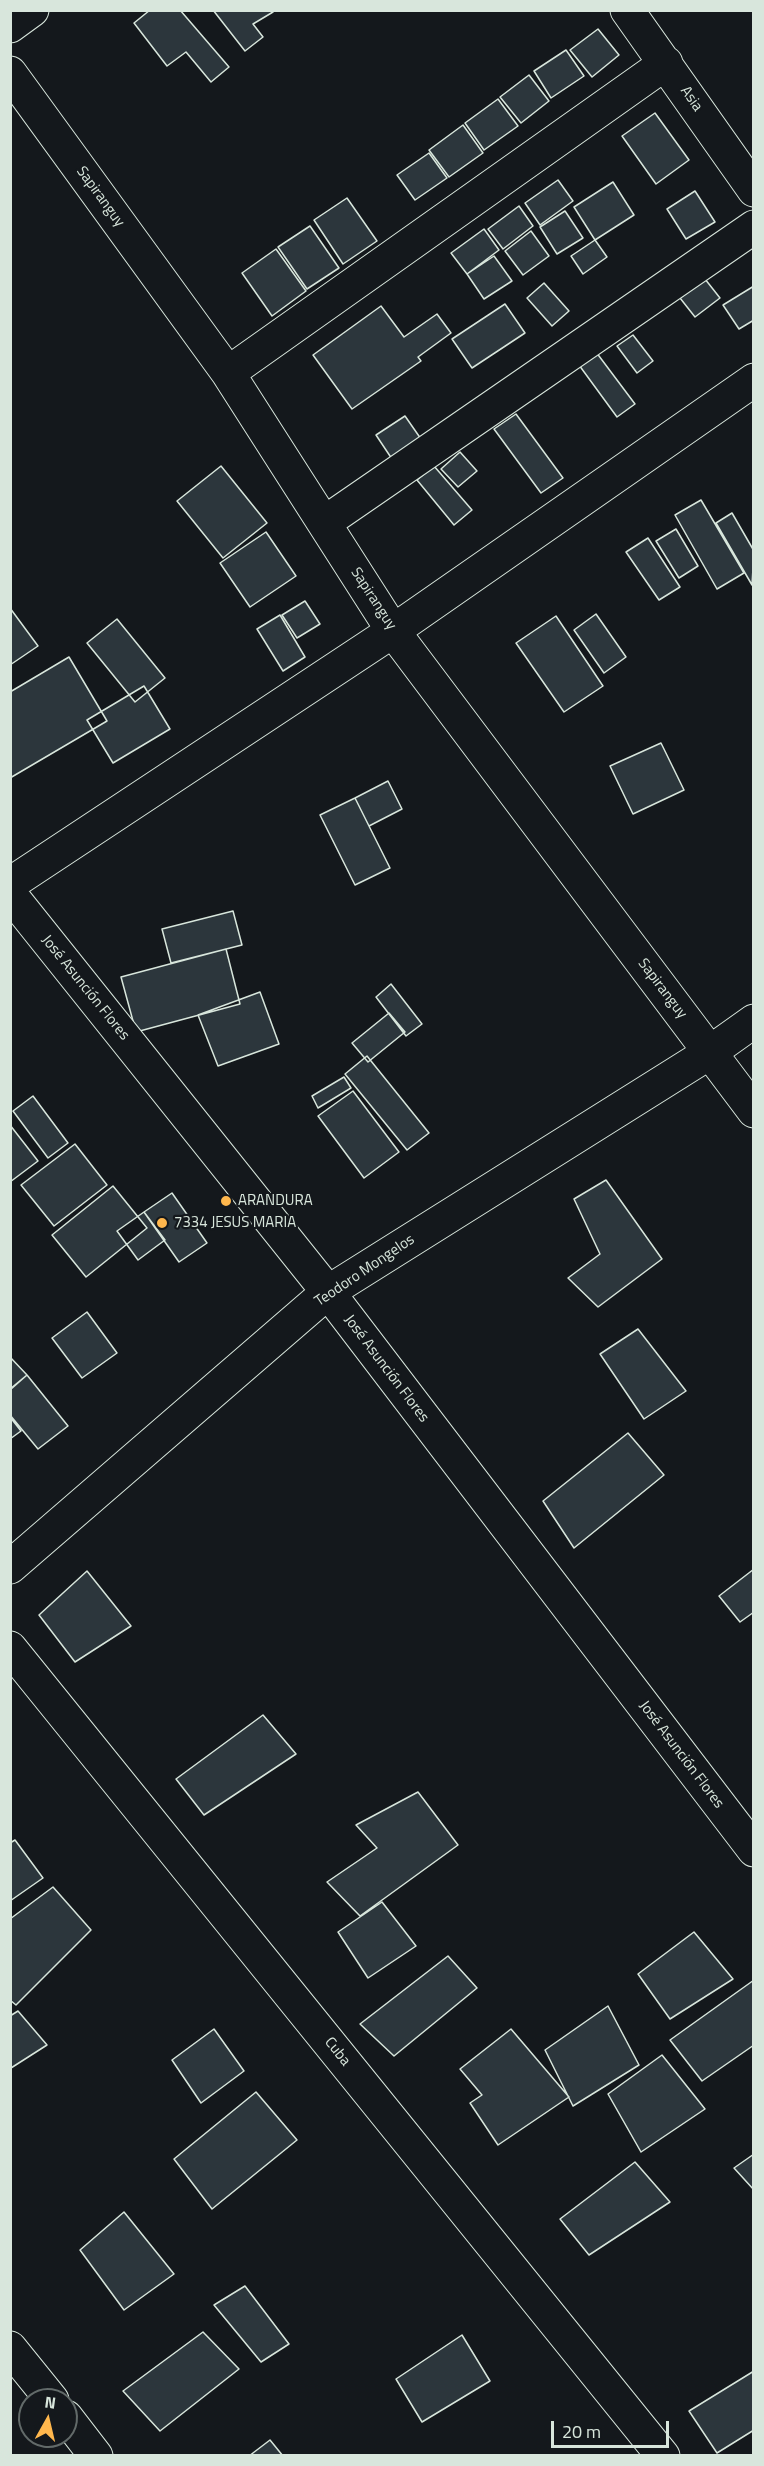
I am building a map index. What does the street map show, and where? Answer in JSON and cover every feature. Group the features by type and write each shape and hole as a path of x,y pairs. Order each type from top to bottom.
{"street":[{"path":"10,26 32,10"},
{"name":"Asia","path":"627,10 753,190"},
{"path":"228,373 666,63"},
{"name":"Sapiranguy","path":"10,73 228,373 393,631 753,1111"},
{"path":"324,523 753,227"},
{"path":"10,884 393,631 753,380"},
{"name":"José Asunción Flores","path":"10,894 328,1292 753,1850"},
{"name":"Teodoro Mongelos","path":"10,1567 328,1292 709,1053 753,1021"},
{"name":"Cuba","path":"10,1648 663,2456"},
{"path":"10,2348 42,2388"},
{"path":"78,2433 96,2456"}],"building":[{"path":"150,10 180,10 229,67 211,82 186,52 167,66 134,23"},
{"path":"213,10 272,10 273,12 253,24 263,37 245,51"},
{"path":"598,29 619,55 592,77 570,50"},
{"path":"566,50 584,76 551,98 534,71"},
{"path":"529,75 549,101 521,123 500,97"},
{"path":"498,99 518,126 484,150 465,123"},
{"path":"655,113 689,160 656,184 622,136"},
{"path":"463,125 483,153 449,177 429,150"},
{"path":"429,153 447,178 415,200 397,175"},
{"path":"558,180 573,201 540,225 525,203"},
{"path":"613,182 634,215 595,240 574,207"},
{"path":"695,191 715,222 686,239 667,209"},
{"path":"347,198 377,241 343,264 314,220"},
{"path":"519,206 533,226 503,249 488,229"},
{"path":"565,211 583,238 557,254 540,227"},
{"path":"310,226 339,268 307,289 278,247"},
{"path":"484,229 499,250 467,274 451,253"},
{"path":"531,231 549,256 523,275 505,251"},
{"path":"595,240 607,257 583,274 571,256"},
{"path":"276,249 306,291 272,316 242,273"},
{"path":"494,256 512,281 484,299 467,274"},
{"path":"705,279 720,298 695,317 680,298"},
{"path":"544,283 569,311 552,326 527,298"},
{"path":"754,286 754,320 739,329 723,305"},
{"path":"505,304 525,333 472,368 452,339"},
{"path":"381,306 404,337 437,314 451,333 418,357 421,361 352,409 313,355"},
{"path":"633,335 653,361 637,373 617,346"},
{"path":"596,352 635,404 617,417 579,365"},
{"path":"516,414 563,478 541,493 494,429"},
{"path":"405,416 421,439 392,459 376,435"},
{"path":"460,452 477,471 458,487 441,469"},
{"path":"221,466 267,523 223,558 177,501"},
{"path":"434,466 472,510 454,525 417,480"},
{"path":"701,500 744,573 717,589 675,515"},
{"path":"732,513 754,551 752,585 716,523"},
{"path":"676,529 698,566 679,578 656,541"},
{"path":"266,532 296,576 250,607 220,563"},
{"path":"648,538 680,587 659,600 626,552"},
{"path":"305,601 320,624 297,638 282,615"},
{"path":"10,608 38,646 10,665"},
{"path":"596,614 626,657 604,673 574,630"},
{"path":"280,615 305,657 283,671 257,629"},
{"path":"556,616 603,686 564,712 516,643"},
{"path":"117,619 165,678 135,702 87,643"},
{"path":"69,657 107,721 10,778 10,692"},
{"path":"144,686 170,729 113,763 87,720"},
{"path":"661,743 684,790 633,814 610,766"},
{"path":"388,781 402,809 369,826 355,798"},
{"path":"355,798 390,868 355,885 320,815"},
{"path":"233,911 242,945 171,963 162,929"},
{"path":"226,949 240,1004 136,1032 121,977"},
{"path":"391,984 422,1024 406,1036 376,997"},
{"path":"260,992 279,1044 218,1066 198,1015"},
{"path":"389,1013 405,1032 368,1062 352,1043"},
{"path":"367,1056 429,1133 407,1150 345,1074"},
{"path":"344,1077 351,1088 318,1108 312,1096"},
{"path":"353,1091 399,1152 364,1178 318,1116"},
{"path":"33,1096 68,1143 48,1158 13,1111"},
{"path":"10,1125 38,1161 10,1182"},
{"path":"75,1144 107,1185 54,1226 21,1185"},
{"path":"606,1180 662,1259 598,1307 568,1278 600,1254 574,1199"},
{"path":"113,1186 147,1228 86,1277 52,1235"},
{"path":"172,1193 207,1243 179,1262 144,1212"},
{"path":"144,1212 165,1240 138,1260 117,1231"},
{"path":"87,1312 117,1353 82,1378 52,1338"},
{"path":"638,1329 686,1391 644,1419 600,1354"},
{"path":"10,1357 27,1375 10,1390"},
{"path":"27,1375 68,1426 38,1449 10,1415 10,1389"},
{"path":"10,1417 21,1431 10,1439"},
{"path":"628,1433 664,1475 574,1548 543,1501"},
{"path":"754,1569 754,1612 740,1622 719,1596"},
{"path":"87,1571 131,1626 75,1662 39,1615"},
{"path":"263,1715 296,1754 204,1815 176,1779"},
{"path":"418,1792 458,1845 360,1916 327,1882 377,1848 356,1825"},
{"path":"15,1840 43,1878 10,1901 10,1843"},
{"path":"53,1887 91,1930 16,2005 10,2000 10,1919"},
{"path":"382,1902 416,1946 368,1978 338,1932"},
{"path":"694,1932 733,1979 670,2019 638,1974"},
{"path":"448,1956 477,1988 394,2056 360,2024"},
{"path":"754,1980 754,2045 702,2081 670,2040"},
{"path":"608,2006 639,2065 573,2106 545,2050"},
{"path":"18,2011 47,2045 11,2068 10,2016"},
{"path":"214,2029 244,2071 201,2103 172,2060"},
{"path":"511,2029 569,2097 498,2145 470,2103 482,2095 460,2069"},
{"path":"662,2055 705,2109 641,2152 608,2094"},
{"path":"256,2092 297,2140 212,2209 174,2159"},
{"path":"754,2154 754,2190 734,2168"},
{"path":"635,2162 670,2202 589,2255 560,2219"},
{"path":"124,2212 174,2274 124,2310 80,2250"},
{"path":"245,2286 289,2344 261,2362 214,2305"},
{"path":"203,2332 239,2369 160,2431 123,2391"},
{"path":"462,2335 490,2381 422,2422 396,2379"},
{"path":"754,2371 754,2430 717,2453 689,2411"},
{"path":"270,2440 283,2456 249,2456"}],"place":[{"name":"ARANDURA","path":"226,1201"},
{"name":"7334 JESUS MARIA","path":"162,1223"}]}
